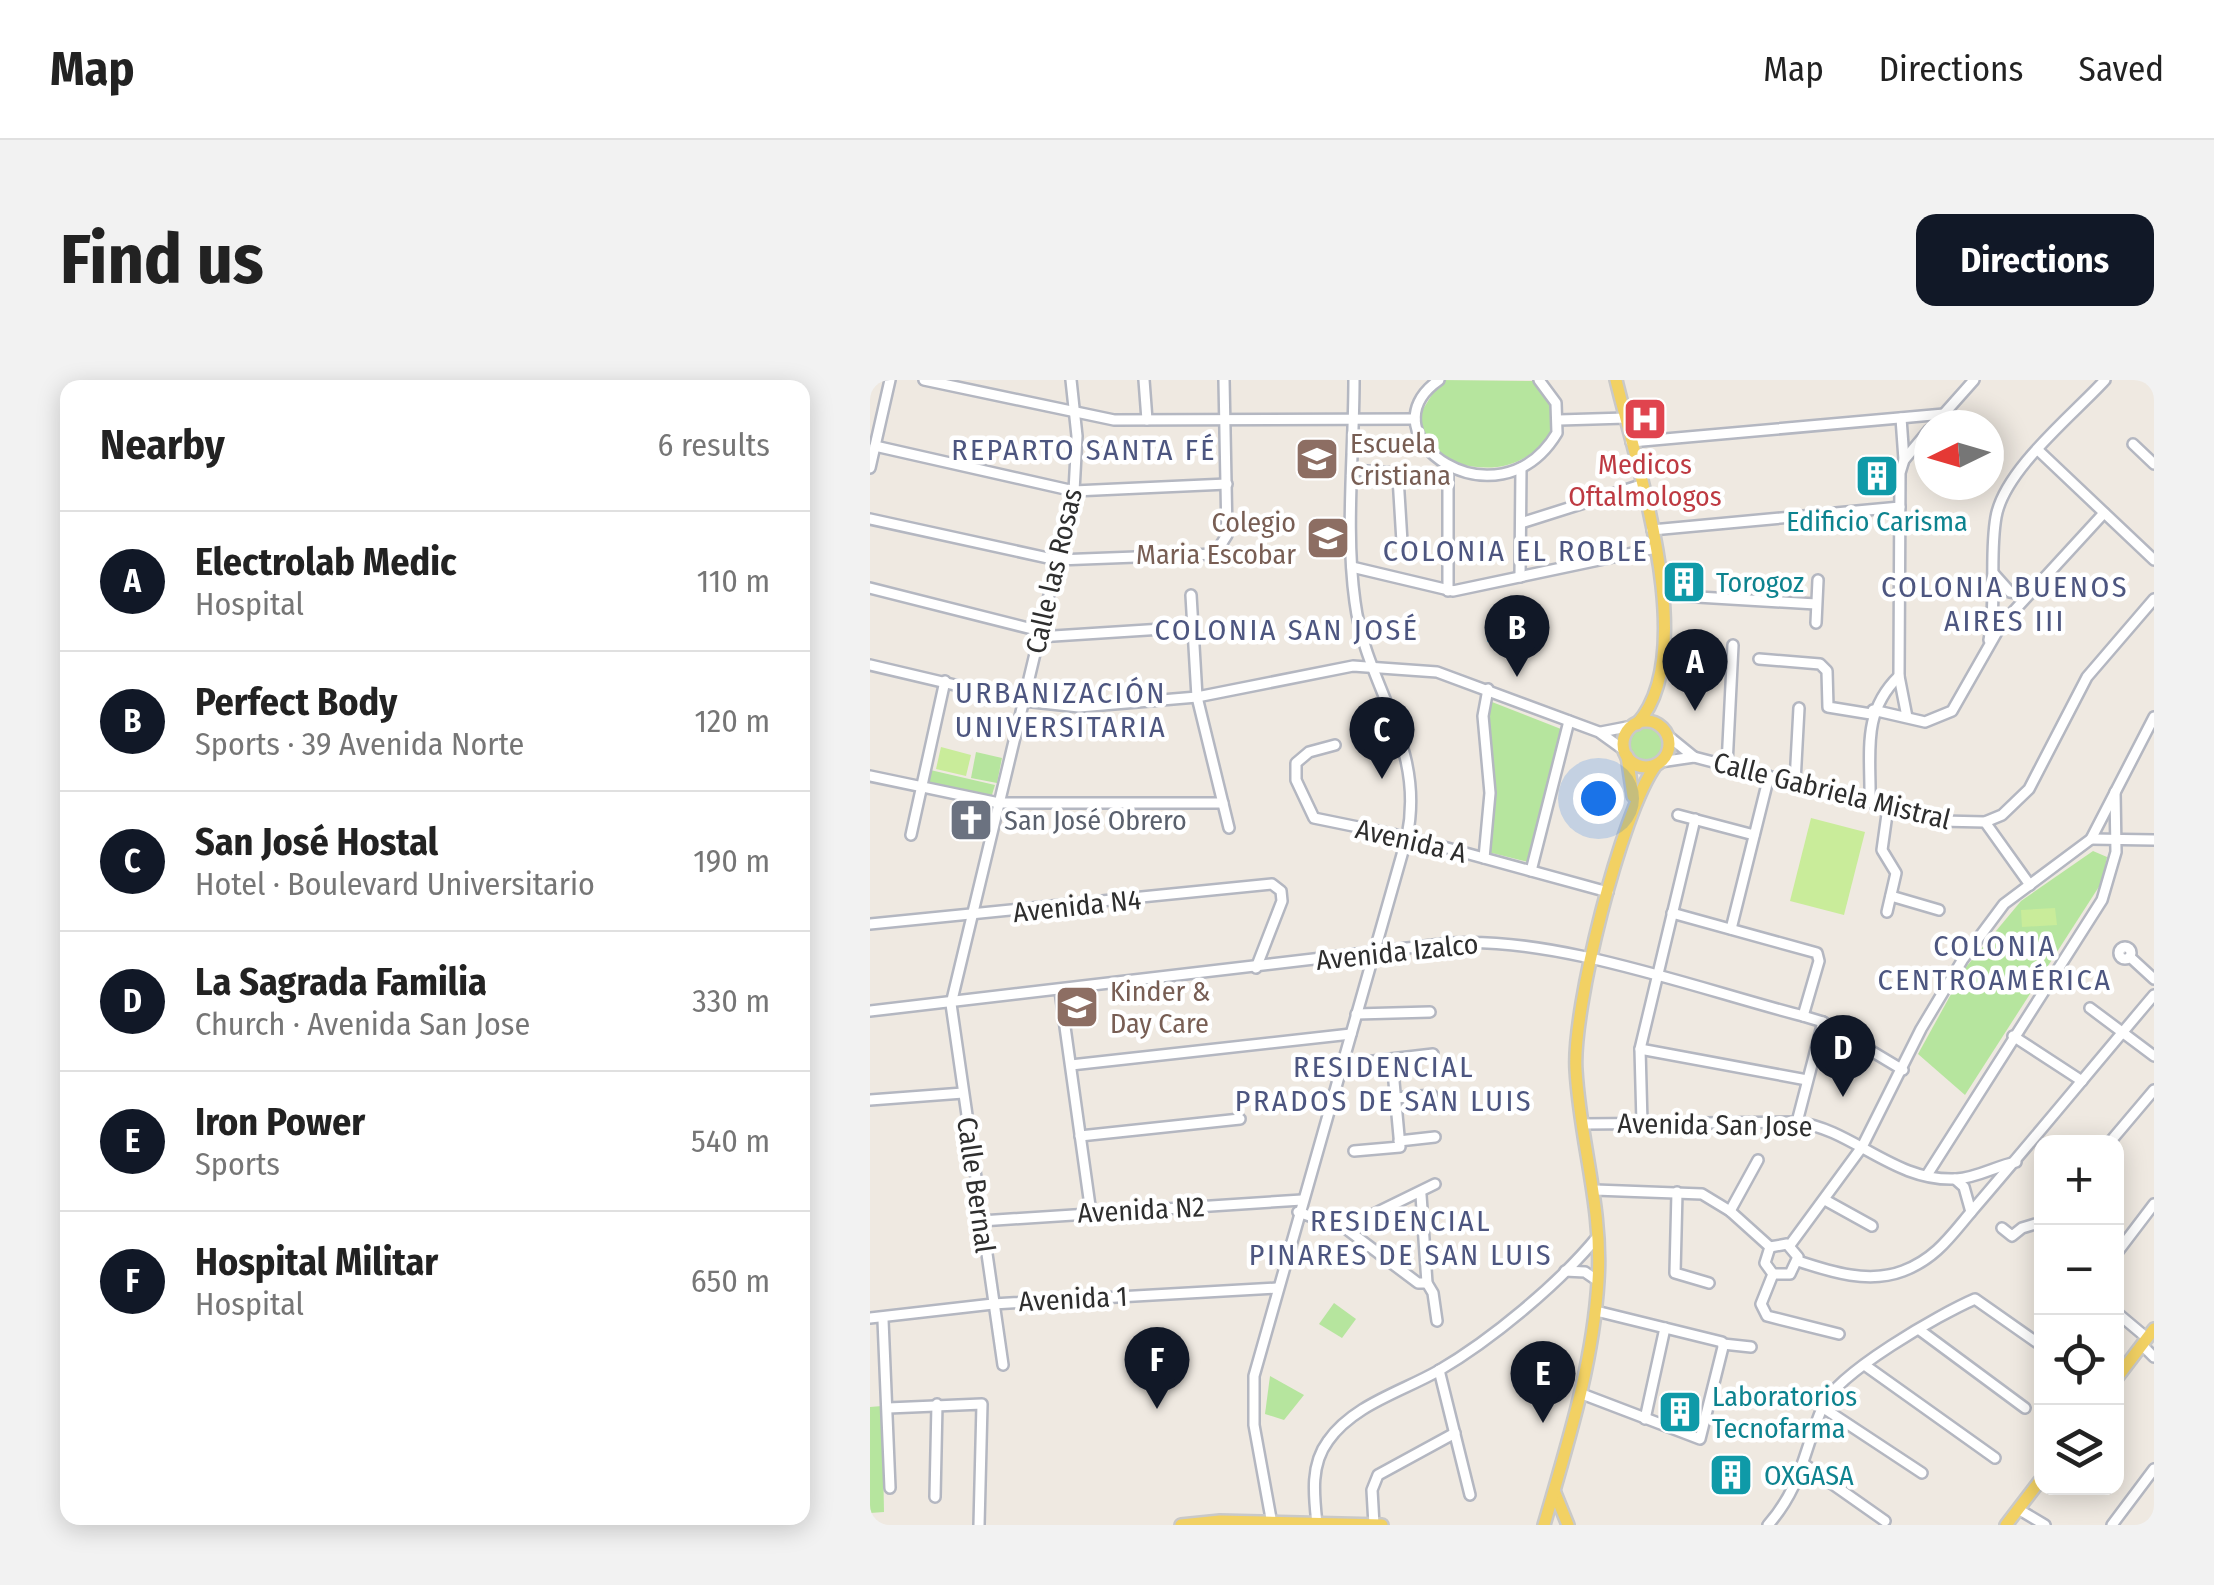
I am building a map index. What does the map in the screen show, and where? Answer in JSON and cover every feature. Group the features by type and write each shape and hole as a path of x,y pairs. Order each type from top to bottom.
{"main road":[{"path":"1616,380 1664,596 1659,683 1668,749 1631,810"},
{"path":"1544,1525 1582,1394 1598,1282 1596,1190 1583,1124 1576,1044 1608,892 1631,810 1633,784 1625,736 1652,706 1659,683"},
{"path":"1635,725 1653,722 1666,733"},
{"path":"1626,753 1641,766 1658,763"},
{"path":"2124,1368 2148,1337"},
{"path":"2006,1525 2034,1488"},
{"path":"1554,1490 1556,1504 1568,1525"},
{"path":"1180,1525 1382,1525"}],"street":[{"path":"870,468 890,380"},
{"path":"924,380 1074,414 1147,420 1416,419"},
{"name":"Calle las Rosas","path":"951,1004 975,917 1074,491 1077,436 1071,380"},
{"path":"1144,380 1147,420"},
{"path":"870,519 1057,560 1208,556 1220,549 1227,535 1224,380"},
{"path":"1272,1523 1253,1420 1254,1376 1407,838 1413,798 1409,765 1358,618 1352,568 1354,380"},
{"path":"1439,380 1420,400 1416,419 1422,442 1448,466 1484,476 1522,468 1552,442 1559,420 1553,396 1539,380"},
{"path":"1948,410 1974,380"},
{"path":"1988,642 1995,523 2002,496 2105,380"},
{"path":"1631,442 1914,417"},
{"path":"1559,420 1626,418"},
{"path":"1902,418 1899,676 1907,718"},
{"path":"2133,444 2154,464"},
{"path":"875,446 1074,491 1227,484"},
{"path":"1904,460 1914,448"},
{"path":"2039,451 2154,560"},
{"path":"1448,466 1448,591"},
{"path":"1520,577 1522,468"},
{"path":"1353,470 1394,473 1398,477 1402,542"},
{"path":"1520,523 1641,485"},
{"path":"1652,530 1900,507"},
{"path":"1760,659 1820,664 1827,671 1828,706 1929,722 1944,717 1956,707 1988,642 2104,513"},
{"path":"1352,568 1448,591 1656,548"},
{"path":"1994,573 2010,592 2027,595"},
{"path":"1816,623 1818,580"},
{"path":"870,588 1039,634 1194,627"},
{"path":"1191,595 1198,697 1228,828"},
{"path":"1664,596 1816,604"},
{"name":"Calle Gabriela Mistral","path":"1658,763 1694,757 1959,824 1986,822 2002,815 2029,789 2087,677 2154,599"},
{"path":"1727,765 1733,645"},
{"path":"870,665 1023,701 1079,707 1198,697 1353,666 1437,672 1599,732 1626,753"},
{"path":"1870,802 1872,712 1899,676"},
{"path":"910,836 945,681"},
{"path":"1484,858 1490,794 1484,716 1488,689"},
{"path":"1795,782 1798,708"},
{"path":"1944,717 1949,728"},
{"path":"1770,1248 1790,1245 1862,1147 1904,1070 1921,1029 1963,959 2004,904 2091,839 2154,717"},
{"path":"1531,871 1569,720"},
{"path":"1599,732 1635,725"},
{"name":"Calle Gabriela Mistral","path":"1666,733 1694,757"},
{"name":"Avenida A","path":"1335,745 1309,752 1296,763 1296,780 1306,808 1323,822 1407,838 1608,892"},
{"path":"870,776 1000,803 1222,803"},
{"path":"1731,930 1769,776"},
{"path":"1927,1175 2102,900 2113,872 2114,789"},
{"path":"1887,912 1895,868 1882,850 1888,807"},
{"path":"1678,814 1754,836"},
{"path":"1642,1123 1640,1049 1654,977 1695,819"},
{"path":"1986,822 2030,886"},
{"path":"2091,839 2154,840"},
{"name":"Avenida N4","path":"870,924 975,917 1272,884 1281,891 1282,901 1256,968"},
{"path":"1891,896 1939,910"},
{"path":"1672,913 1817,952 1819,961 1802,1016"},
{"name":"Avenida Izalco","path":"870,1010 1060,992 1481,942 1523,945 1592,961 1823,1022 1904,1070"},
{"path":"2130,957 2154,979"},
{"path":"1060,992 1091,1213"},
{"path":"1790,1245 1798,1261 1851,1276 1899,1273 1943,1248 2154,995"},
{"name":"Calle Bernal","path":"951,1004 1003,1365"},
{"path":"2090,1008 2154,1056"},
{"path":"1356,1014 1430,1012"},
{"path":"1796,1122 1823,1022"},
{"path":"1070,1065 1350,1034"},
{"path":"2013,1036 2082,1081"},
{"path":"1640,1049 1807,1080"},
{"path":"1343,1059 1392,1060 1432,1054"},
{"path":"1392,1060 1400,1144"},
{"path":"2116,1135 2154,1090"},
{"path":"870,1100 963,1093"},
{"path":"1396,1098 1432,1095"},
{"path":"1080,1136 1240,1119"},
{"name":"Avenida San Jose","path":"1583,1124 1796,1122 1824,1126 1905,1172 1955,1179 2018,1162"},
{"path":"1354,1151 1435,1137"},
{"path":"1730,1211 1758,1160"},
{"path":"1955,1179 1964,1187 1971,1212"},
{"path":"1345,1228 1435,1184"},
{"path":"1596,1190 1702,1194 1730,1211 1770,1248"},
{"path":"1677,1192 1675,1273 1709,1283"},
{"path":"1421,1194 1427,1284 1434,1293 1437,1321"},
{"name":"Avenida N2","path":"981,1221 1302,1200"},
{"path":"1824,1200 1872,1226"},
{"path":"2124,1243 2154,1204"},
{"path":"1298,1212 1345,1228 1418,1283 1427,1284"},
{"path":"2002,1228 2012,1236 2034,1224"},
{"path":"1316,1524 1316,1468 1326,1443 1350,1417 1439,1370 1487,1338 1599,1234"},
{"path":"1770,1248 1765,1263 1772,1274"},
{"path":"1772,1274 1790,1274 1798,1261"},
{"path":"1562,1272 1578,1270 1598,1282"},
{"path":"1772,1274 1762,1304 1767,1316 1838,1334"},
{"name":"Avenida 1","path":"870,1318 883,1320 993,1304 1276,1288"},
{"path":"1768,1525 1793,1493 1822,1407 1838,1385 1921,1331 1978,1300 2034,1340"},
{"path":"1596,1311 1752,1347"},
{"path":"2120,1315 2148,1337 2154,1357"},
{"path":"883,1320 890,1488"},
{"path":"1644,1418 1666,1328"},
{"path":"1921,1331 2024,1408"},
{"path":"1582,1394 1698,1439 1722,1343"},
{"path":"1866,1366 1995,1458"},
{"path":"1439,1370 1470,1495"},
{"path":"935,1498 937,1404"},
{"path":"888,1408 982,1404 979,1525"},
{"path":"1822,1407 1922,1472"},
{"path":"1374,1524 1372,1490 1378,1474 1455,1433"},
{"path":"1804,1464 1884,1521"},
{"path":"2112,1525 2154,1469"},
{"path":"2018,1508 2045,1525"}],"green space":[{"path":"1441,380 1534,381 1549,399 1553,431 1528,456 1500,467 1468,466 1434,455 1423,433 1420,414"},
{"path":"1492,702 1561,729 1528,862 1488,852 1494,788 1488,718"},
{"path":"1646,726 1659,731 1664,744 1659,757 1646,762 1633,757 1628,744 1633,731"},
{"path":"941,747 971,755 966,776 936,769"},
{"path":"976,752 1002,758 997,783 971,778"},
{"path":"926,769 995,785 991,798 922,786"},
{"path":"1811,818 1865,832 1844,915 1790,901"},
{"path":"2093,851 2107,857 2102,882 1965,1095 1918,1054 1966,967 2021,901"},
{"path":"2055,908 2057,925 2022,927 2021,910"},
{"path":"2035,933 2036,951 2007,952 2006,935"},
{"path":"1334,1303 1356,1319 1342,1338 1319,1324"},
{"path":"1270,1376 1304,1395 1284,1420 1265,1414"},
{"path":"882,1406 884,1512 870,1513 870,1407"}],"water":[{"path":"1488,627 1517,629 1516,644 1487,642"}],"place":[{"name":"Medicos Oftalmologos","path":"1645,419"},
{"name":"Escuela Cristiana","path":"1317,459"},
{"name":"Edificio Carisma","path":"1877,476"},
{"name":"Colegio Maria Escobar","path":"1328,538"},
{"name":"Torogoz","path":"1684,582"},
{"name":"Perfect Body","path":"1517,677"},
{"name":"Electrolab Medic","path":"1695,711"},
{"name":"San José Hostal","path":"1382,779"},
{"name":"San José Obrero","path":"971,820"},
{"name":"Kinder & Day Care","path":"1077,1007"},
{"name":"La Sagrada Familia","path":"1843,1097"},
{"name":"Hospital Militar","path":"1157,1409"},
{"name":"Laboratorios Tecnofarma","path":"1680,1412"},
{"name":"Iron Power","path":"1543,1423"},
{"name":"OXGASA","path":"1731,1475"}],"district":[{"name":"REPARTO SANTA FÉ","path":"1084,450"},
{"name":"COLONIA EL ROBLE","path":"1516,551"},
{"name":"COLONIA BUENOS AIRES III","path":"2005,604"},
{"name":"COLONIA SAN JOSÉ","path":"1287,630"},
{"name":"URBANIZACIÓN UNIVERSITARIA","path":"1061,710"},
{"name":"COLONIA CENTROAMÉRICA","path":"1995,963"},
{"name":"RESIDENCIAL PRADOS DE SAN LUIS","path":"1384,1084"},
{"name":"RESIDENCIAL PINARES DE SAN LUIS","path":"1401,1238"}]}
